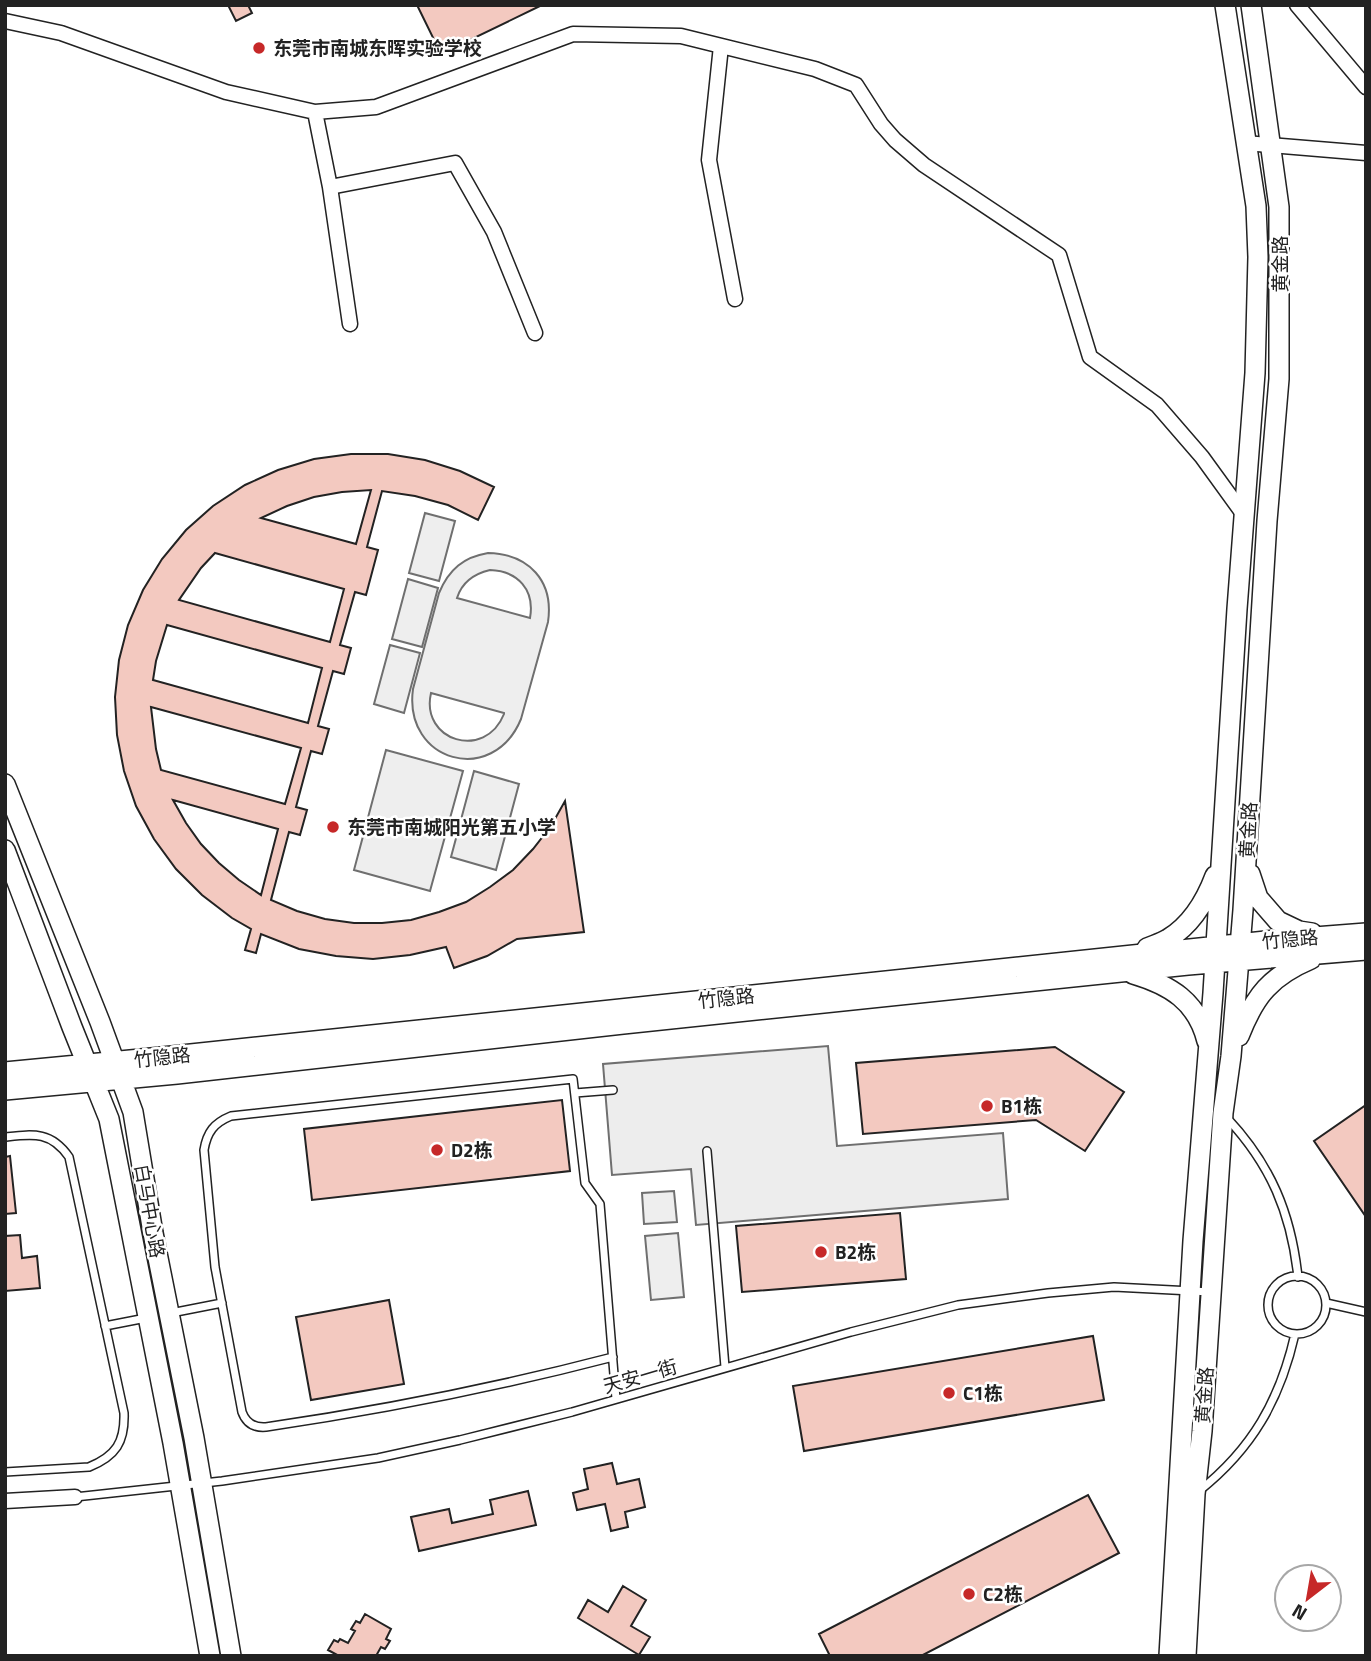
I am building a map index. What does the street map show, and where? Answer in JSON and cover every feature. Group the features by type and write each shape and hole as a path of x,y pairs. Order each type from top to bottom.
{"street":[{"name":"黄金路","path":"1177,1651 1190,1290 1216,954 1255,373 1258,257 1255,206 1225,5"},
{"name":"黄金路","path":"1177,1651 1202,1430 1223,1113 1240,952 1267,521 1279,379 1279,207 1251,5"},
{"path":"1297,5 1366,87"},
{"path":"5,21 61,33 226,92 315,112 376,107 573,34 681,36 815,69 856,85 881,124 924,165 1059,255 1090,357 1157,405 1202,457 1244,515"},
{"path":"721,46 709,160 736,299"},
{"path":"315,112 330,187 350,324"},
{"path":"1245,143 1366,153"},
{"path":"330,187 455,163 494,232 535,333"},
{"name":"白马中心路","path":"5,783 133,1112 153,1233 202,1483 231,1656"},
{"name":"白马中心路","path":"5,850 109,1119 149,1317 211,1656"},
{"path":"1209,1049 1203,1027 1182,997 1127,963 1168,940 1188,922 1207,896 1222,859"},
{"path":"1231,1056 1247,1016 1264,988 1325,945 1278,921 1258,898 1246,863"},
{"name":"竹隐路","path":"91,1073 1127,963 1325,945 1366,933"},
{"name":"竹隐路","path":"1325,945 1366,950"},
{"path":"5,1072 91,1073"},
{"path":"5,1090 91,1073"},
{"path":"5,1501 75,1497"}],"lane":[{"path":"613,1357 491,1387 312,1421 260,1428 248,1423 242,1412 215,1267 204,1150 211,1128 230,1116 573,1079 585,1183 600,1204 613,1357 616,1399"},
{"path":"575,1093 613,1090"},
{"path":"1223,1113 1256,1153 1275,1188 1289,1225 1298,1277"},
{"path":"5,1138 40,1136 57,1143 69,1157 124,1413 121,1441 102,1462 89,1467 5,1472"},
{"path":"707,1151 725,1367"},
{"path":"1290,1277 1306,1278 1320,1287 1325,1303 1325,1311 1318,1325 1311,1330 1295,1334 1280,1329 1274,1323 1268,1308 1271,1292 1276,1285 1290,1277"},
{"name":"天安一街","path":"75,1497 202,1483 378,1458 460,1440 616,1399 851,1332 958,1305 1114,1287 1211,1292"},
{"path":"105,1326 222,1303"},
{"path":"1325,1303 1366,1312"},
{"path":"1195,1494 1231,1462 1261,1424 1282,1381 1295,1334"}],"shaded area":[{"path":"425,513 455,521 439,581 409,573"},
{"path":"488,553 516,558 536,572 547,594 548,622 521,719 508,740 491,753 472,759 453,757 435,749 422,734 414,714 413,689 439,593 447,577 465,561","holes":["490,570 509,574 522,584 530,599 530,618 457,598 469,580","431,693 504,713 504,714 495,729 483,737 470,741 456,739 444,733 435,723 430,710"]},
{"path":"408,579 438,588 422,647 392,639"},
{"path":"390,645 420,653 404,713 374,704"},
{"path":"386,750 463,771 430,891 354,870"},
{"path":"474,771 519,784 496,870 451,857"},
{"path":"828,1046 837,1146 1003,1133 1008,1199 696,1225 691,1169 612,1175 603,1064"},
{"path":"674,1191 677,1222 644,1224 642,1193"},
{"path":"678,1233 684,1297 651,1300 645,1236"}],"building":[{"path":"228,5 248,5 252,13 236,21"},
{"path":"417,5 542,5 441,54"},
{"path":"351,454 388,454 425,460 460,471 494,487 478,520 448,505 382,491 367,547 378,550 366,595 355,592 340,645 351,648 344,674 333,671 318,726 329,729 322,754 311,751 296,807 307,810 300,835 289,832 271,900 325,919 354,923 411,920 439,912 466,902 513,870 551,826 565,801 584,932 517,939 487,956 454,968 446,947 373,959 299,949 261,934 256,953 245,950 251,929 202,895 176,869 154,839 136,806 124,771 117,735 115,697 119,660 128,625 143,590 162,559 186,530 213,506 245,485 278,470 314,459","holes":["371,490 356,544 261,518 314,497","215,553 344,589 330,642 179,600","167,625 322,668 308,723 153,680","151,707 301,748 285,804 161,770","173,800 278,829 261,895 239,880 201,844"]},
{"name":"B1栋","path":"1055,1047 1124,1092 1085,1151 1036,1120 863,1134 856,1063"},
{"name":"D2栋","path":"562,1100 570,1171 312,1200 304,1129"},
{"path":"1366,1105 1366,1217 1314,1141"},
{"path":"10,1156 16,1213 5,1214 5,1157"},
{"name":"B2栋","path":"900,1213 906,1279 742,1292 736,1226"},
{"path":"20,1235 22,1258 37,1256 40,1288 5,1291 5,1236"},
{"path":"389,1300 404,1384 311,1400 296,1317"},
{"name":"C1栋","path":"1093,1336 1104,1400 804,1451 793,1386"},
{"path":"612,1463 617,1484 639,1479 645,1507 625,1512 628,1527 611,1531 605,1504 577,1510 573,1493 588,1489 584,1469"},
{"path":"528,1491 536,1525 419,1551 411,1517 449,1509 452,1523 493,1514 490,1500"},
{"name":"C2栋","path":"1088,1495 1119,1553 921,1656 830,1656 819,1634"},
{"path":"623,1586 646,1600 631,1626 650,1637 639,1655 578,1618 588,1600 608,1612"},
{"path":"365,1614 391,1629 386,1639 390,1641 385,1649 381,1647 376,1656 339,1656 328,1650 334,1640 338,1642 340,1639 348,1643 355,1631 351,1629 356,1621 360,1623"}],"place":[{"name":"东莞市南城东晖实验学校","path":"259,48"},
{"name":"东莞市南城阳光第五小学","path":"333,827"},
{"name":"B1栋","path":"987,1106"},
{"name":"D2栋","path":"437,1150"},
{"name":"B2栋","path":"821,1252"},
{"name":"C1栋","path":"949,1393"},
{"name":"C2栋","path":"969,1594"}]}
